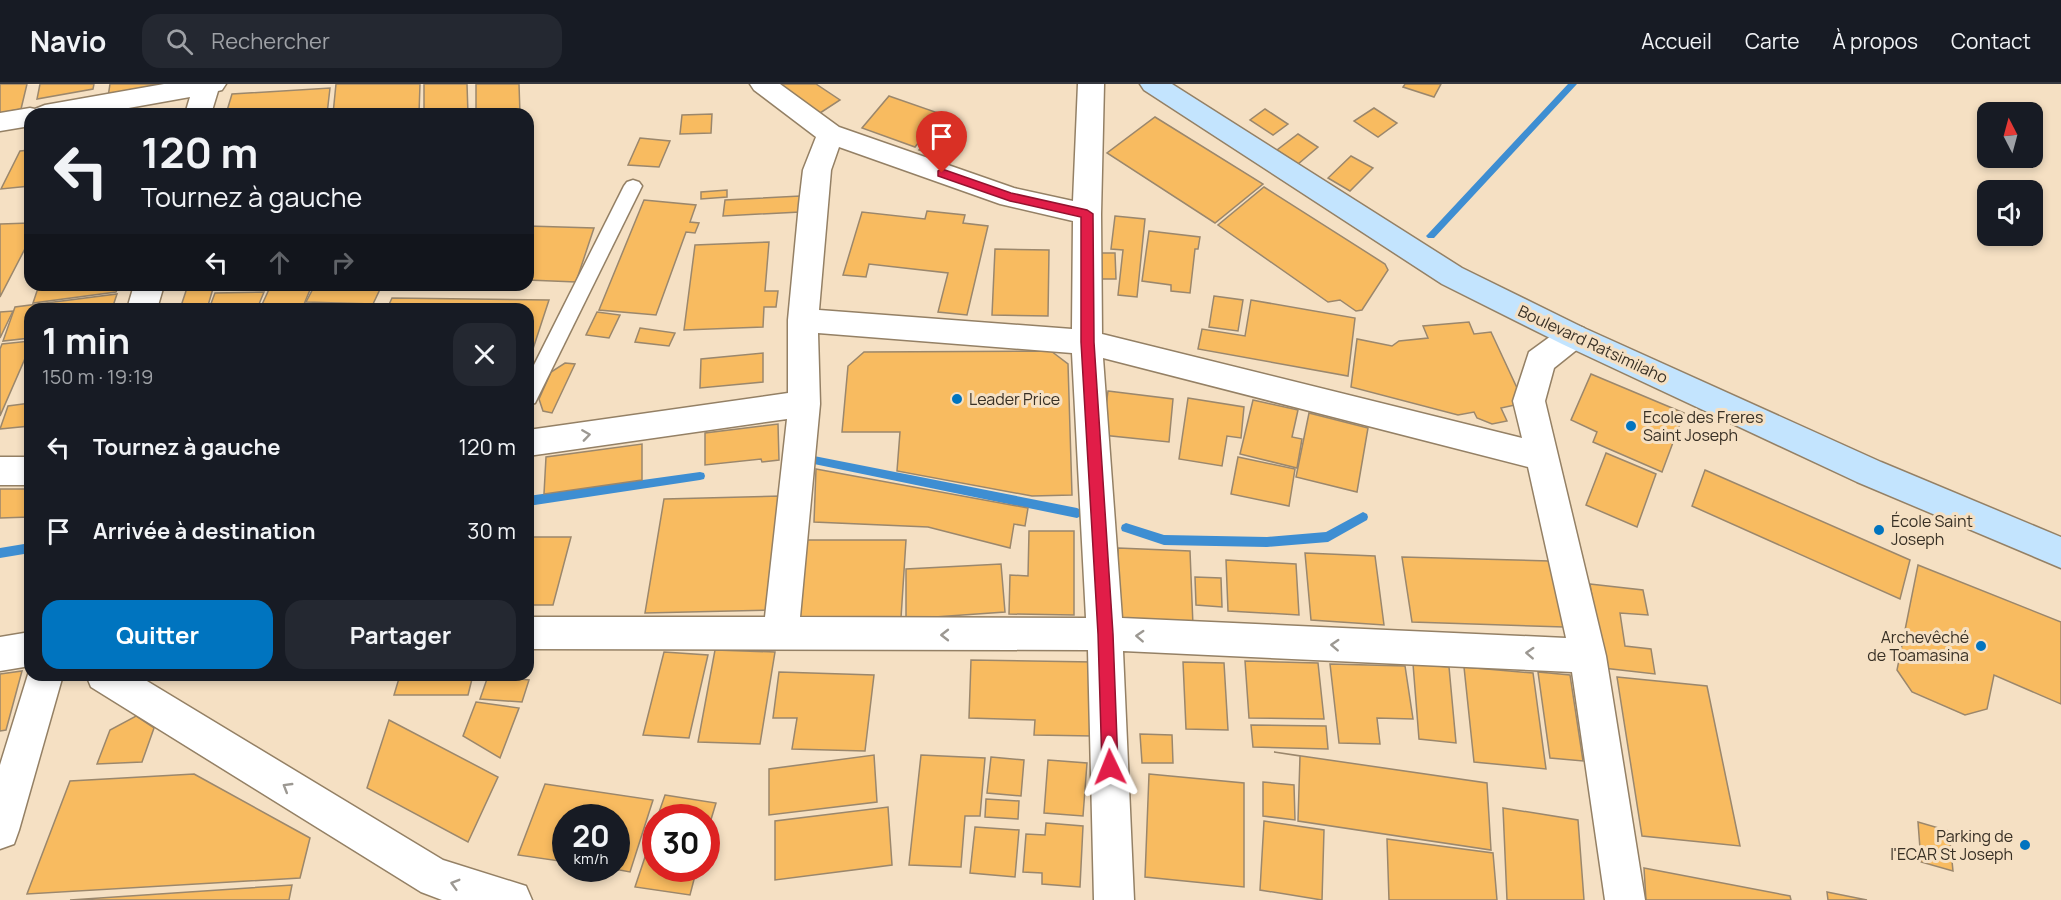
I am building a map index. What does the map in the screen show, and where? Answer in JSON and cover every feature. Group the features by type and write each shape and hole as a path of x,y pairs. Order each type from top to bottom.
{"main road":[{"name":"Boulevard Ratsimilaho","path":"1154,84 1452,276 1573,336 1869,472 2061,553"}],"street":[{"path":"78,108 209,84"},
{"path":"200,108 209,84"},
{"path":"763,84 830,134 1010,197 1087,214"},
{"path":"1091,84 1087,214 1087,342 1105,634 1114,900"},
{"path":"0,122 24,118"},
{"path":"781,635 804,404 803,320 817,170 830,134"},
{"path":"803,320 1087,342 1542,457"},
{"path":"1573,336 1540,361 1529,401 1588,656 1625,900"},
{"path":"534,442 804,404"},
{"path":"0,471 24,471"},
{"path":"534,633 1105,634 1588,656"},
{"path":"0,654 24,650"},
{"path":"0,830 43,681"},
{"path":"114,681 435,878 512,900"}],"lane":[{"path":"534,386 633,186"}],"building":[{"path":"0,84 27,84 21,109 0,113"},
{"path":"40,84 94,84 93,89 37,99"},
{"path":"110,84 182,84 108,97"},
{"path":"336,84 420,84 419,108 334,108"},
{"path":"424,84 467,84 468,108 424,108"},
{"path":"476,84 519,84 520,108 476,108"},
{"path":"777,84 816,84 840,100 820,113"},
{"path":"1405,84 1441,84 1434,97 1403,87"},
{"path":"330,88 328,108 228,108 232,94"},
{"path":"889,96 941,114 915,147 862,128"},
{"path":"1374,108 1397,123 1378,137 1354,121"},
{"path":"1265,109 1288,124 1273,135 1250,120"},
{"path":"712,114 711,133 680,134 682,115"},
{"path":"1155,117 1263,184 1215,223 1107,153"},
{"path":"936,129 956,137 940,157 919,150"},
{"path":"1298,134 1318,147 1298,164 1277,150"},
{"path":"640,138 670,141 659,167 628,165"},
{"path":"20,151 24,151 24,187 1,189"},
{"path":"1351,156 1373,168 1350,191 1328,178"},
{"path":"1264,187 1385,264 1388,270 1362,310 1356,311 1340,300 1328,302 1218,225"},
{"path":"727,190 727,197 701,199 701,192"},
{"path":"800,196 800,212 723,216 725,200"},
{"path":"644,200 696,205 690,222 699,223 695,233 686,232 656,315 599,310"},
{"path":"927,211 965,215 963,223 988,226 967,315 938,312 948,273 869,264 866,277 843,275 862,212 925,219"},
{"path":"1115,216 1145,219 1137,297 1118,295 1123,250 1111,249"},
{"path":"24,223 24,251 0,297 0,224"},
{"path":"534,226 594,228 576,282 534,280"},
{"path":"1149,231 1200,237 1198,249 1195,249 1190,293 1171,291 1171,285 1142,281"},
{"path":"769,242 765,291 778,291 776,307 764,307 763,327 684,330 695,245"},
{"path":"995,249 1049,250 1048,316 992,315"},
{"path":"1092,253 1115,253 1116,279 1094,279"},
{"path":"37,291 116,291 116,292 33,303"},
{"path":"186,291 212,291 209,303 182,303"},
{"path":"268,291 310,291 304,303 263,303"},
{"path":"312,291 379,291 373,303 306,302"},
{"path":"264,292 259,303 211,303 215,293"},
{"path":"117,294 114,303 46,303"},
{"path":"1214,296 1243,300 1238,331 1209,327"},
{"path":"392,298 549,300 534,346 534,303 390,303"},
{"path":"1251,300 1355,318 1348,376 1198,349 1202,329 1245,336"},
{"path":"24,306 24,339 3,341 15,307"},
{"path":"13,311 0,338 0,312"},
{"path":"597,312 620,315 609,338 586,335"},
{"path":"1469,322 1474,334 1491,332 1524,403 1501,408 1507,421 1492,424 1477,418 1474,412 1458,415 1351,387 1357,339 1392,346 1399,341 1428,338 1423,326"},
{"path":"640,328 675,333 669,346 635,342"},
{"path":"24,342 24,361 0,416 0,349 2,344"},
{"name":"Leader Price","path":"1051,351 1068,364 1072,495 1032,496 897,471 900,432 842,432 848,366 864,352"},
{"path":"763,353 763,382 700,388 701,359"},
{"path":"565,363 575,364 552,413 543,411 539,399 551,372"},
{"name":"Ecole des Freres Saint Joseph","path":"1591,374 1684,413 1662,472 1593,442 1597,432 1571,420"},
{"path":"1108,391 1173,399 1169,442 1102,435"},
{"path":"1188,398 1244,407 1241,438 1227,436 1222,466 1179,459"},
{"path":"1253,400 1298,410 1292,437 1302,439 1297,468 1240,454"},
{"path":"24,404 24,427 0,429 8,406"},
{"path":"1309,413 1368,428 1357,492 1296,477"},
{"path":"778,424 779,460 762,462 761,459 705,465 705,433"},
{"path":"642,444 642,480 544,494 546,457"},
{"name":"Ecole des Freres Saint Joseph","path":"1606,453 1656,474 1637,527 1586,505"},
{"path":"1238,457 1295,469 1289,506 1231,494"},
{"path":"816,469 1028,508 1025,526 1014,524 1010,548 928,527 814,522"},
{"path":"1705,470 1910,560 1900,599 1692,506"},
{"path":"0,489 24,489 24,517 0,518"},
{"path":"781,496 770,610 645,613 664,499"},
{"path":"1029,531 1074,531 1074,615 1009,614 1010,575 1028,576"},
{"path":"534,537 571,537 553,605 534,605"},
{"path":"806,540 906,540 901,618 797,619"},
{"path":"1118,548 1190,551 1193,626 1117,623"},
{"path":"1305,553 1375,556 1384,625 1311,620"},
{"path":"1402,557 1549,561 1564,627 1412,622"},
{"path":"1226,560 1296,564 1299,615 1228,611"},
{"path":"1001,564 1005,612 906,619 906,569"},
{"name":"Archevêché de Toamasina","path":"1918,565 2061,622 2061,704 1994,675 1987,709 1965,715 1912,692 1897,670"},
{"path":"1195,577 1221,578 1222,607 1196,605"},
{"path":"1590,584 1643,590 1648,615 1620,613 1625,646 1651,649 1655,674 1603,668"},
{"path":"715,650 775,652 760,744 698,742"},
{"path":"664,652 708,655 689,738 643,735"},
{"path":"971,660 1093,662 1093,736 1034,735 1035,720 969,718"},
{"path":"1245,661 1318,663 1324,719 1249,718"},
{"path":"1183,662 1224,663 1228,730 1186,729"},
{"path":"1330,664 1405,666 1413,719 1377,718 1380,744 1339,743"},
{"path":"1413,664 1449,667 1456,743 1419,739"},
{"path":"1464,667 1533,673 1546,769 1474,762"},
{"path":"22,671 6,730 0,731 0,674"},
{"path":"779,672 874,675 865,751 792,749 797,718 773,718"},
{"path":"1538,672 1570,675 1583,761 1550,758"},
{"path":"1617,677 1707,686 1740,846 1642,836"},
{"path":"398,681 472,681 468,695 394,695"},
{"path":"486,681 529,681 522,702 480,699"},
{"path":"476,702 519,708 500,758 463,736"},
{"path":"136,716 154,728 142,762 97,764 110,730"},
{"path":"389,720 498,777 468,842 367,788"},
{"path":"1251,725 1326,726 1328,749 1253,747"},
{"path":"1140,734 1172,735 1173,763 1142,763"},
{"path":"1274,752 1487,783 1491,850 1298,821 1300,756"},
{"path":"874,755 877,802 769,815 769,769"},
{"path":"921,755 985,758 980,816 965,816 961,867 909,865"},
{"path":"991,757 1024,760 1021,796 987,793"},
{"path":"1048,760 1087,763 1083,816 1044,813"},
{"path":"194,774 310,838 300,878 27,894 70,781"},
{"path":"1149,774 1244,783 1244,887 1145,877"},
{"path":"1263,782 1294,785 1295,820 1263,816"},
{"path":"545,784 653,800 652,804 642,804 642,834 630,872 630,804 552,804 552,860 518,855"},
{"path":"665,795 716,803 716,804 662,804"},
{"path":"986,799 1019,801 1018,819 985,817"},
{"path":"888,807 892,865 775,880 775,821"},
{"path":"1503,808 1578,820 1584,900 1507,900"},
{"path":"1264,821 1324,830 1322,900 1260,890"},
{"path":"1918,822 1949,831 1953,871 1921,862"},
{"path":"1046,823 1083,826 1080,887 1042,884 1042,873 1023,872 1026,834 1045,835"},
{"path":"975,827 1019,830 1015,877 970,873"},
{"path":"1387,839 1493,853 1497,900 1389,900"},
{"path":"642,866 642,882 693,882 690,895 635,887"},
{"path":"1644,868 1790,896 1791,900 1646,900"},
{"path":"292,885 289,900 70,900"},
{"path":"1827,892 1867,900 1828,900"}],"waterway":[{"path":"1431,236 1573,84"},
{"path":"814,460 1077,513"},
{"path":"534,500 700,476"},
{"path":"1126,528 1164,540 1267,542 1328,537 1363,517"},
{"path":"0,553 24,549"}],"place":[{"name":"Leader Price","path":"957,399"},
{"name":"Ecole des Freres Saint Joseph","path":"1631,426"},
{"name":"École Saint Joseph","path":"1879,530"},
{"name":"Archevêché de Toamasina","path":"1981,646"},
{"name":"Parking de l'ECAR St Joseph","path":"2025,845"}],"route":[{"path":"942,173 1010,197 1087,214 1087,342 1105,634 1110,767"}]}
